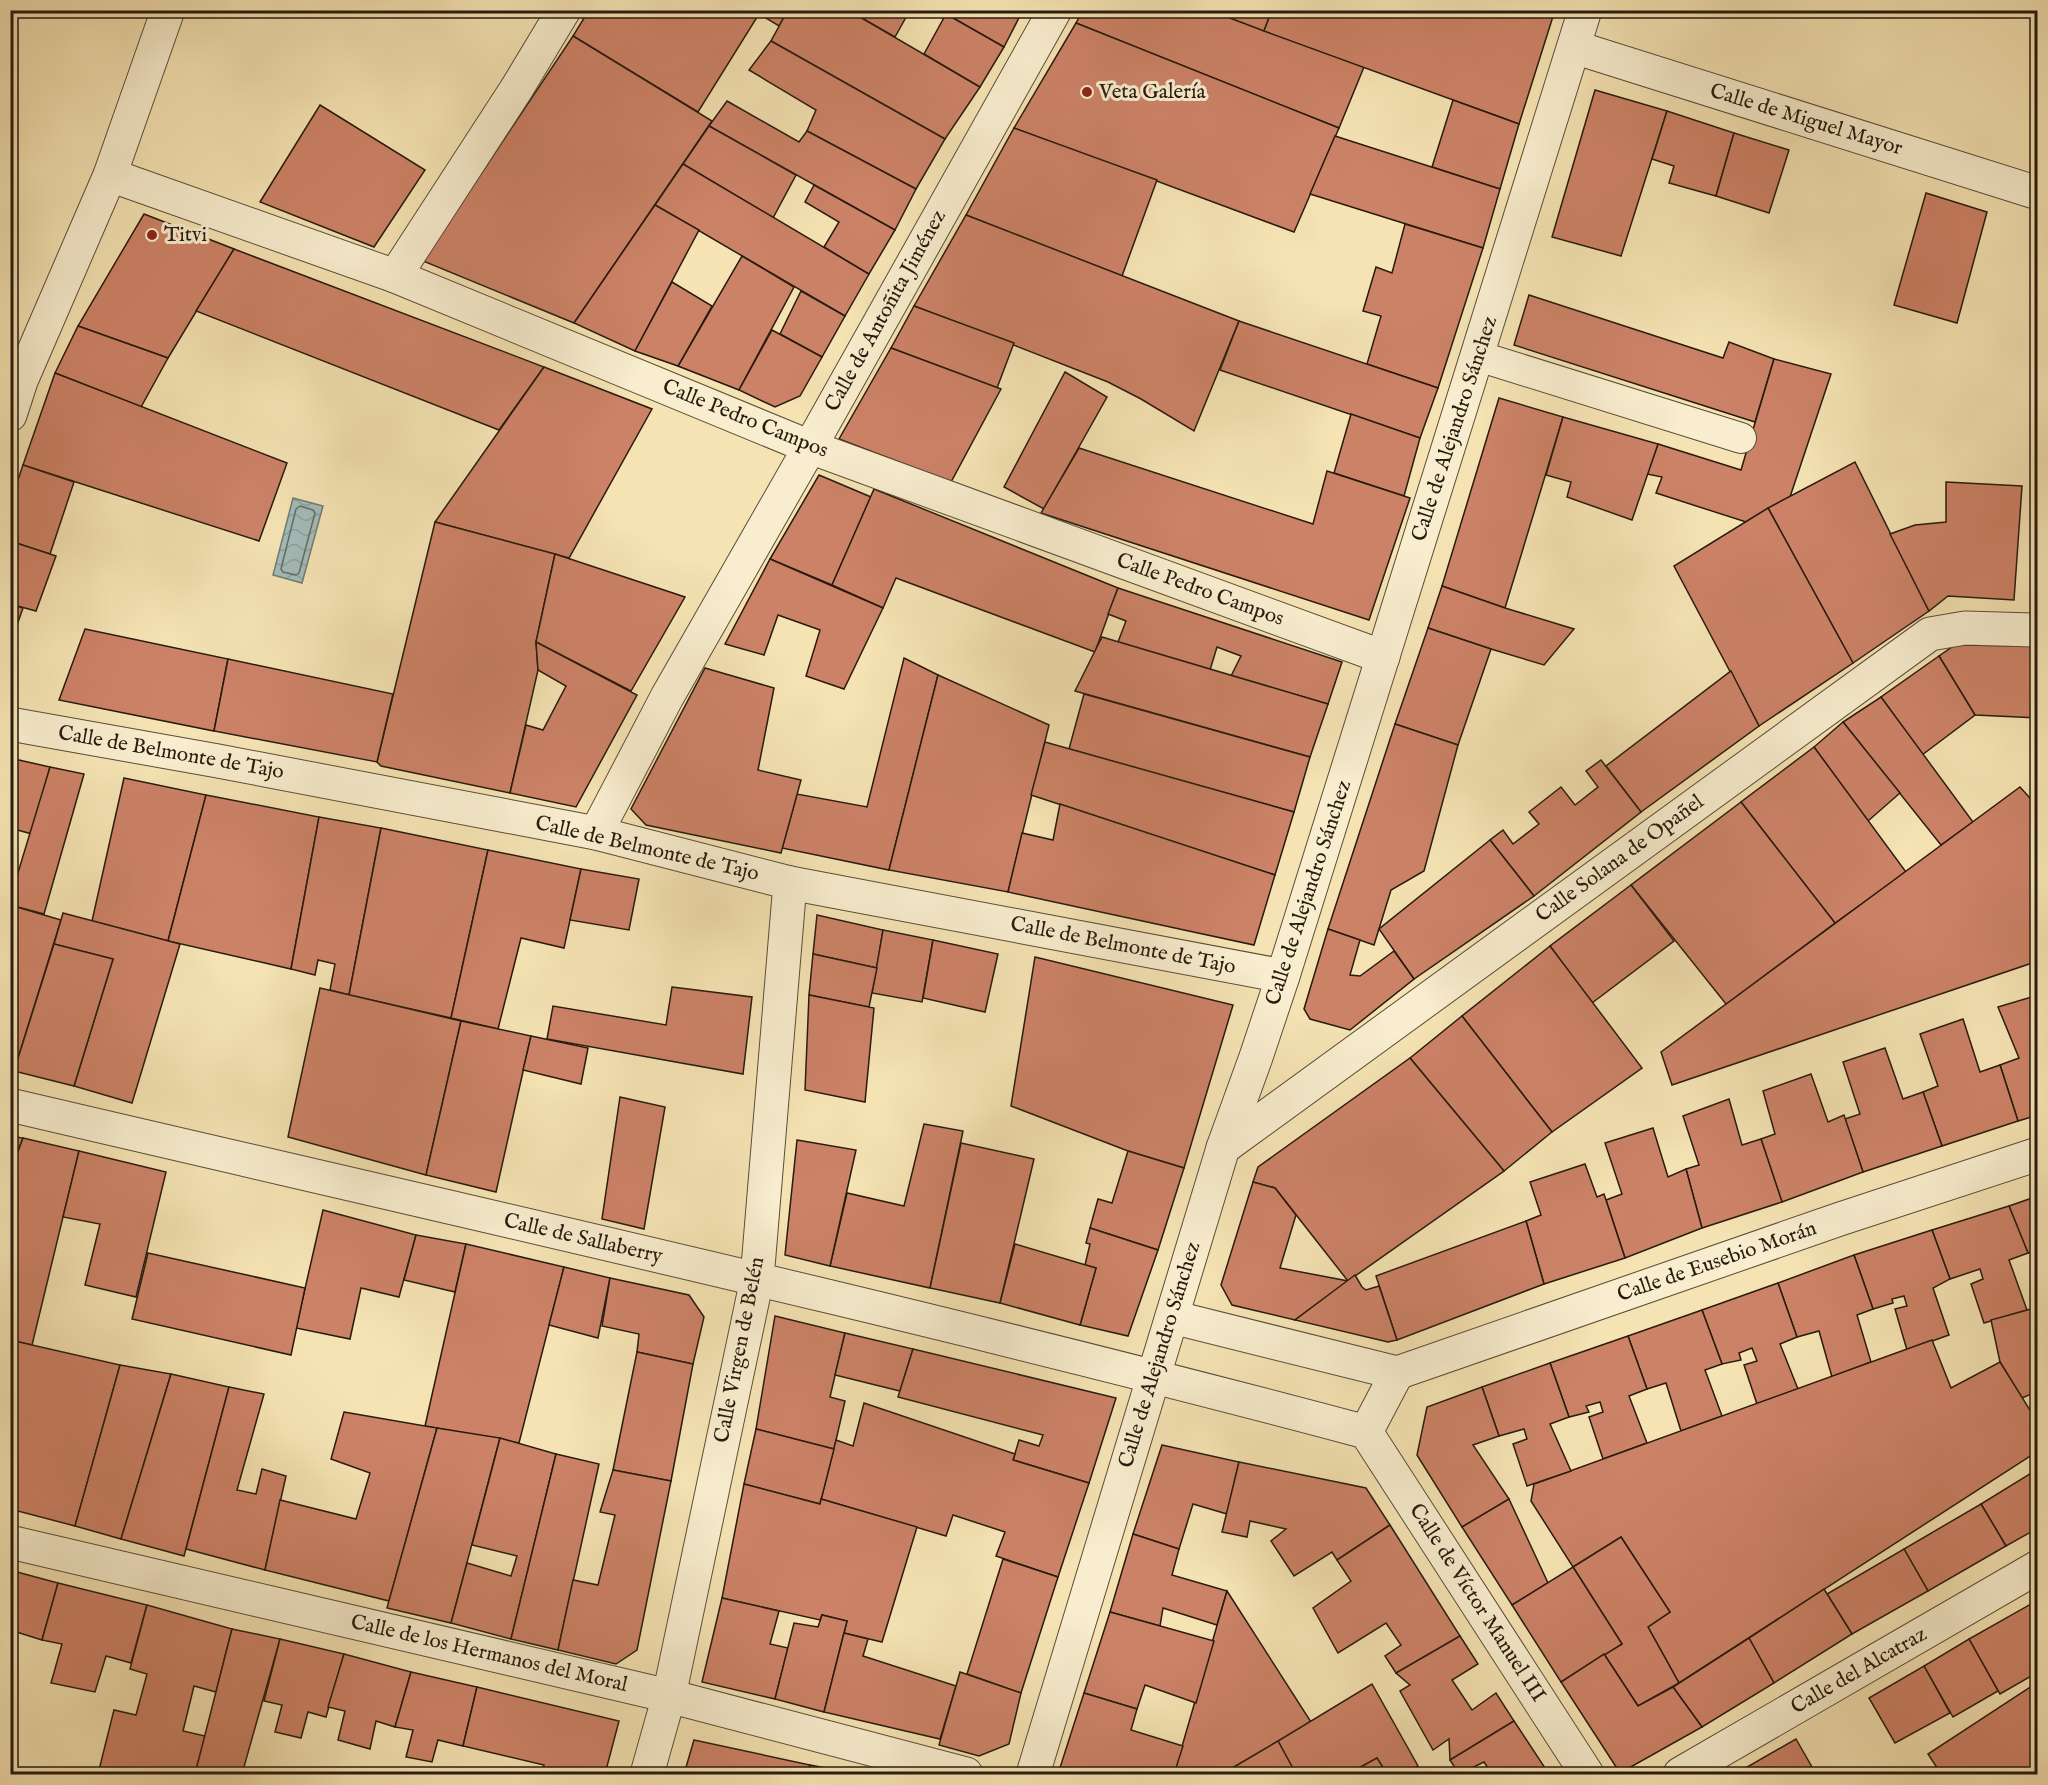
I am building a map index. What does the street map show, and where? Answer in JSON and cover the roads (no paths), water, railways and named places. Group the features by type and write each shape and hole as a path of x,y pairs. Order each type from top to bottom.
{"street":[{"path":"10,415 16,379 110,175 168,10"},
{"path":"395,276 517,88 564,10"},
{"name":"Calle de Antoñita Jiménez","path":"596,833 667,697 1055,10"},
{"name":"Calle de Alejandro Sánchez","path":"1033,1774 1222,1148 1283,976 1585,10"},
{"name":"Calle de Miguel Mayor","path":"1574,47 2037,193"},
{"name":"Calle Pedro Campos","path":"110,175 395,276 810,447 1383,657"},
{"path":"1478,356 1741,438"},
{"name":"Calle Solana de Opañel","path":"1222,1148 1930,634 1965,628 2037,630"},
{"name":"Calle de Belmonte de Tajo","path":"10,724 219,761 596,833 790,883 1283,976"},
{"name":"Calle Virgen de Belén","path":"647,1774 669,1696 757,1279 790,883"},
{"name":"Calle de Sallaberry","path":"10,1105 757,1279 1155,1376"},
{"name":"Calle de Eusebio Morán","path":"1397,1373 1840,1219 2037,1154"},
{"path":"1155,1376 1366,1432 1397,1373 1172,1317"},
{"name":"Calle de Víctor Manuel III","path":"1366,1432 1587,1774"},
{"name":"Calle de los Hermanos del Moral","path":"10,1542 669,1696 966,1774"},
{"name":"Calle del Alcatraz","path":"1680,1774 2037,1567"}],"water":[{"path":"293,498 323,506 302,583 273,575"}],"place":[{"name":"Veta Galería","path":"1087,92"},
{"name":"Titvi","path":"152,235"}]}
